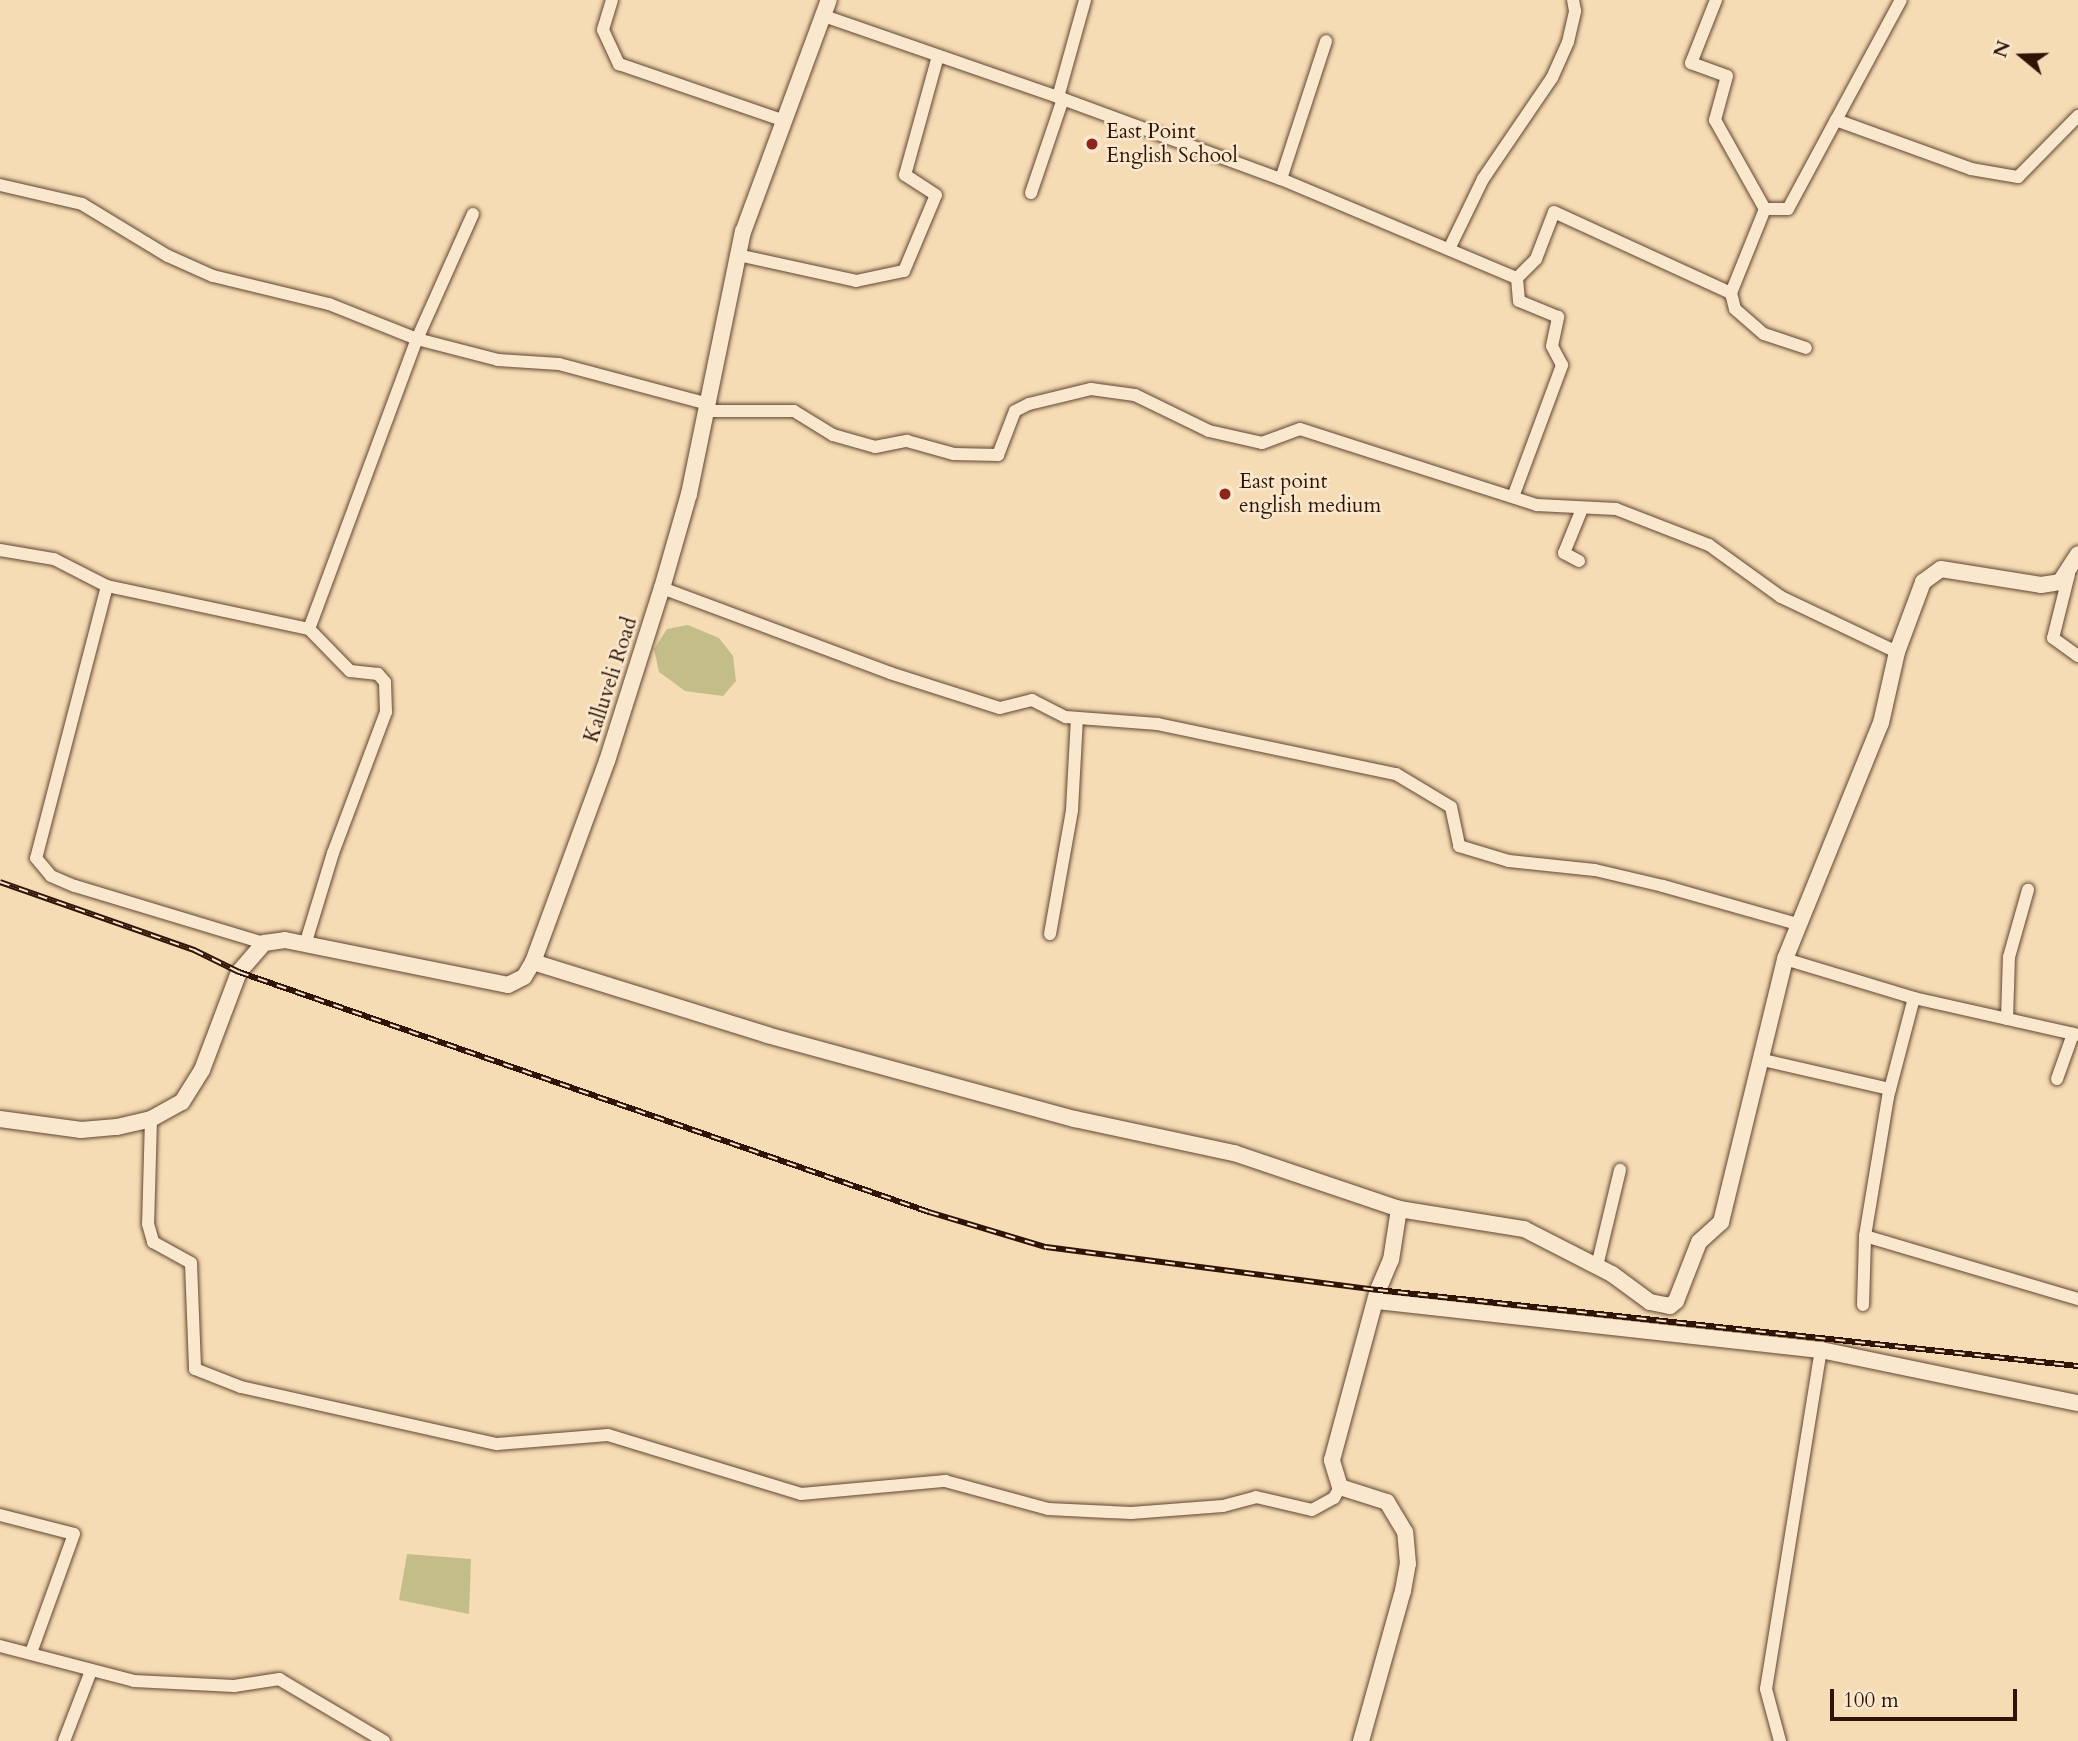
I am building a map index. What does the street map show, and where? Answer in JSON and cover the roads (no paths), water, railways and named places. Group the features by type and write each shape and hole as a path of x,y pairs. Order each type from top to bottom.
{"street":[{"path":"612,0 603,30 619,64 782,120"},
{"name":"Kalluveli Road","path":"533,962 607,761 662,588 708,408 738,255 782,120 829,0"},
{"path":"1031,192 1060,98 1085,0"},
{"path":"1450,247 1483,179 1552,78 1570,32 1575,12 1573,0"},
{"path":"1716,0 1691,63 1727,76 1715,120 1765,209"},
{"path":"1765,209 1788,209 1901,0"},
{"path":"824,16 1281,179 1450,247 1517,278"},
{"path":"1281,179 1326,41"},
{"path":"738,255 856,281 904,271 936,195 905,175 938,56"},
{"path":"1836,120 1971,169 2018,177 2076,121"},
{"path":"0,186 82,204 101,213 158,251 213,276 329,304 418,339 498,360 559,364 708,408 794,411 833,435 875,447 907,441 954,454 998,455 1016,411 1091,389 1135,395 1209,431 1262,443 1300,429 1323,433 1537,505 1616,509 1709,545 1781,597 1898,652"},
{"path":"1765,209 1731,293 1735,309 1764,334 1806,348"},
{"path":"1517,278 1536,259 1554,212 1731,293"},
{"path":"309,629 418,339 473,214"},
{"path":"1513,497 1562,365 1552,346 1558,317 1520,301 1517,278"},
{"path":"1578,561 1564,554 1582,509"},
{"path":"0,550 54,559 107,586 309,629 351,671 378,674 385,682 386,712 332,853 305,945"},
{"path":"2078,554 2069,574 2053,638 2078,656"},
{"path":"107,586 36,858 51,876 75,886 264,943 285,940 508,985 524,977 533,962 767,1035 1047,1112 1234,1153 1399,1209 1524,1229 1597,1266 1650,1303 1663,1307 1676,1301 1699,1242 1721,1222 1763,1060 1784,959 1881,723 1898,652 1929,573 1941,569 2041,585 2060,582 2069,574"},
{"path":"662,588 1000,708 1032,701 1077,718 1158,724 1396,774 1451,807 1459,846 1509,861 1594,870 1663,886 1797,924"},
{"path":"1050,934 1072,810 1077,718"},
{"path":"2007,1019 2009,957 2028,890"},
{"path":"0,1119 81,1129 152,1119 183,1101 202,1070 239,972 264,943"},
{"path":"1784,959 1914,998 2076,1034 2057,1079"},
{"path":"1863,1305 1865,1236 1890,1089 1914,998"},
{"path":"1763,1060 1890,1089"},
{"path":"152,1119 148,1224 153,1241 191,1263 195,1369 241,1387 497,1444 608,1435 801,1494 945,1481 1048,1510 1131,1513 1223,1506 1256,1497 1312,1510 1334,1499 1340,1487 1332,1460 1376,1301 1391,1260 1399,1209"},
{"path":"1597,1266 1620,1170"},
{"path":"1865,1236 2078,1299"},
{"path":"1376,1301 1821,1350 2078,1403"},
{"path":"1780,1741 1766,1689 1821,1350"},
{"path":"1340,1487 1387,1502 1405,1532 1408,1564 1361,1741"},
{"path":"0,1515 74,1534 32,1653"},
{"path":"0,1646 134,1681 188,1686 234,1686 279,1679 384,1741"},
{"path":"64,1741 91,1671"}],"railway":[{"path":"0,882 194,950 239,972 929,1212 1046,1247 1378,1290 2078,1366"}],"place":[{"name":"East Point English School","path":"1092,144"},
{"name":"East point english medium","path":"1225,494"}]}
